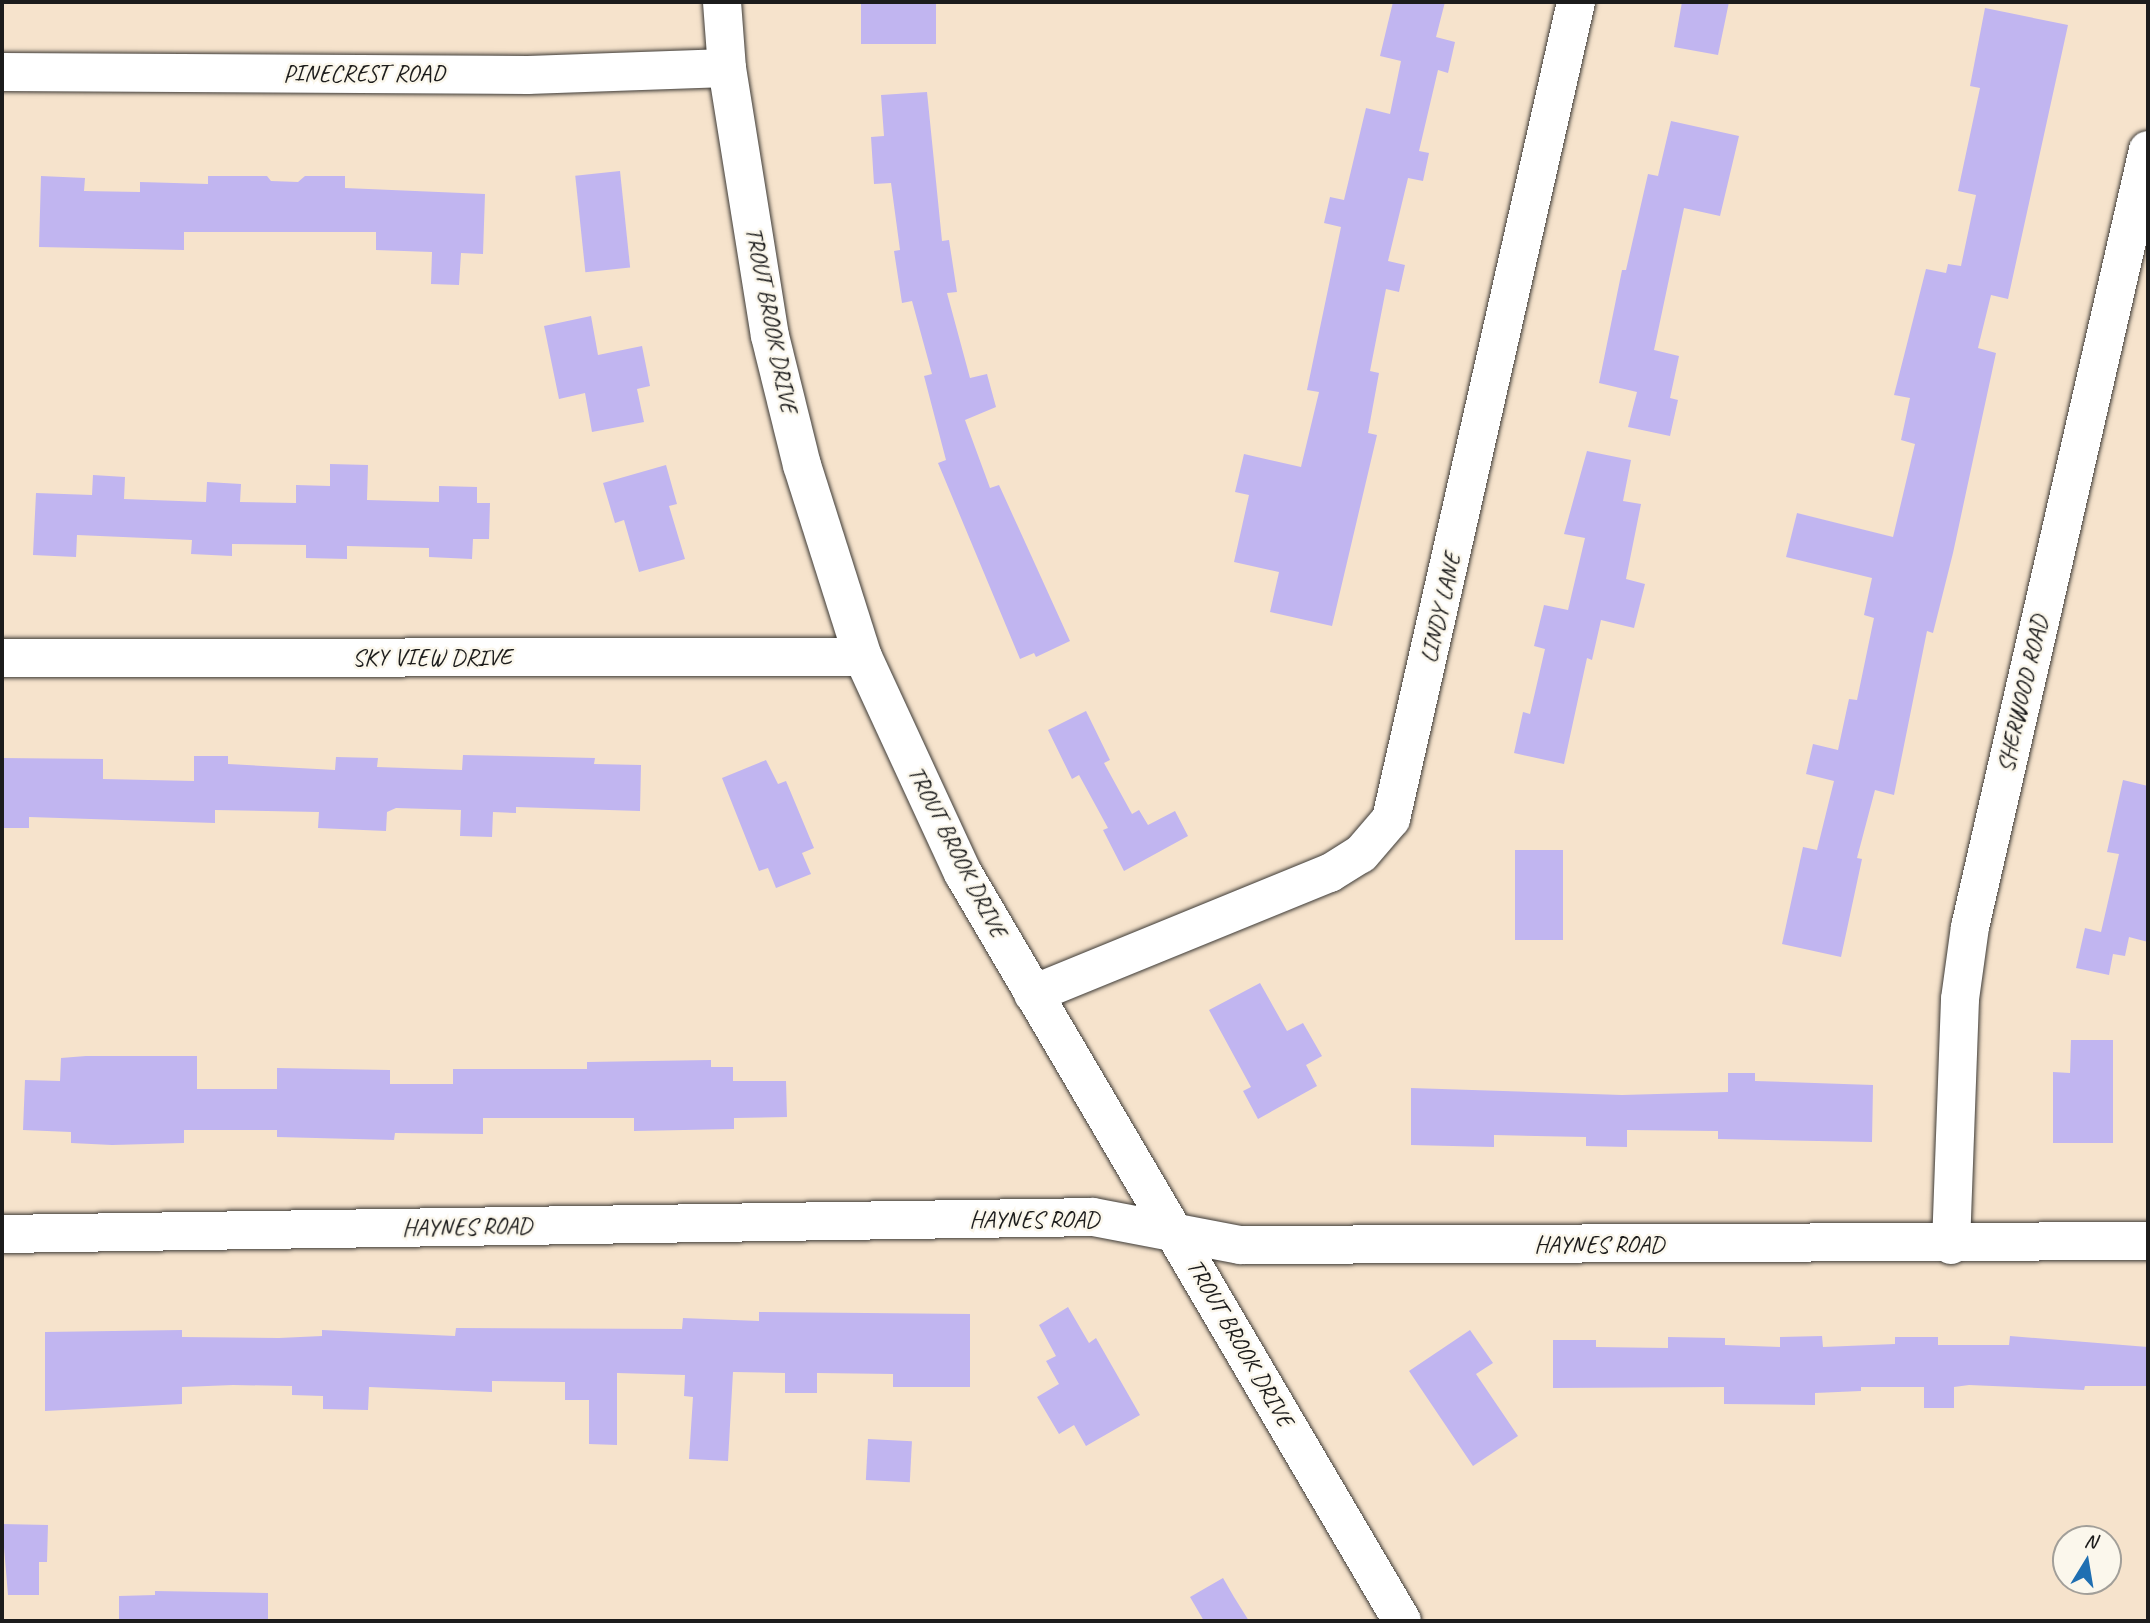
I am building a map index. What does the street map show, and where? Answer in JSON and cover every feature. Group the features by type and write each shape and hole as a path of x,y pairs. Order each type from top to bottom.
{"street":[{"name":"TROUT BROOK DRIVE","path":"722,2 727,68 770,336 802,465 863,657 963,873 1402,1621"},
{"name":"LINDY LANE","path":"1034,994 1330,873 1361,854 1391,819 1576,2"},
{"name":"PINECREST ROAD","path":"2,72 528,75 727,68"},
{"name":"SHERWOOD ROAD","path":"1951,1245 1960,999 1969,927 2148,150"},
{"name":"SKY VIEW DRIVE","path":"2,658 863,657"},
{"name":"HAYNES ROAD","path":"2,1234 1093,1217 1240,1244 1951,1245 2148,1241"}],"building":[{"path":"861,2 936,2 936,44 861,44"},
{"path":"1393,2 1445,2 1436,37 1455,42 1448,73 1438,70 1419,151 1429,153 1423,181 1408,178 1388,261 1405,265 1399,292 1386,289 1370,371 1379,373 1368,433 1377,435 1332,626 1270,612 1279,572 1234,562 1249,495 1235,492 1244,454 1301,467 1319,392 1307,390 1341,227 1324,223 1330,197 1344,200 1366,108 1390,114 1401,61 1380,56"},
{"path":"1682,2 1729,2 1718,55 1674,47"},
{"path":"1985,8 2068,25 2008,299 1991,295 1978,348 1996,353 1953,553 1933,633 1927,631 1894,795 1875,790 1857,858 1862,859 1841,957 1782,944 1803,847 1817,850 1834,781 1806,774 1813,744 1838,750 1849,699 1857,700 1874,618 1864,615 1872,578 1786,557 1797,513 1893,537 1915,444 1901,440 1910,398 1894,395 1926,269 1946,273 1948,264 1961,266 1976,195 1958,191 1980,88 1970,86"},
{"path":"927,92 942,241 949,240 957,292 947,293 970,378 987,374 996,407 965,420 990,488 999,485 1070,641 1036,657 1034,653 1020,659 938,463 946,460 924,376 932,374 912,301 902,303 894,251 900,250 891,183 874,184 871,137 884,136 881,95"},
{"path":"1671,121 1739,136 1720,216 1684,208 1654,350 1679,356 1670,398 1678,400 1670,436 1628,427 1637,392 1599,383 1622,270 1626,270 1648,174 1658,176"},
{"path":"620,171 630,267 585,272 575,176"},
{"path":"41,176 85,178 84,191 140,192 140,182 208,184 208,176 267,176 271,181 298,182 305,176 345,176 345,188 485,194 483,254 461,253 459,285 431,284 432,252 376,250 376,232 184,232 184,250 39,247"},
{"path":"591,316 598,355 642,346 650,386 637,389 644,422 592,432 585,393 559,399 544,326"},
{"path":"1587,451 1631,460 1623,501 1641,504 1626,579 1645,584 1634,628 1601,620 1592,660 1587,658 1564,764 1514,753 1523,712 1530,714 1545,649 1534,646 1544,605 1568,610 1585,538 1564,534"},
{"path":"330,464 368,465 367,500 439,502 439,486 477,487 477,503 490,503 489,539 473,539 472,559 429,557 429,548 347,546 347,559 306,558 306,545 232,544 232,556 191,554 192,540 77,535 76,557 33,555 36,493 92,495 93,475 125,477 124,499 206,502 207,482 241,484 240,502 296,503 296,485 330,486"},
{"path":"666,465 677,504 669,506 685,559 639,572 624,520 615,523 603,483"},
{"path":"1086,711 1110,760 1104,763 1132,814 1139,810 1148,825 1175,811 1188,836 1124,871 1103,830 1108,828 1079,775 1072,779 1048,730"},
{"path":"463,755 595,758 594,764 641,765 640,811 516,807 516,813 493,812 492,837 460,836 461,810 396,808 387,812 386,831 318,828 319,812 215,810 215,823 29,817 29,828 2,828 2,758 103,759 103,779 194,781 194,756 228,756 228,764 335,770 336,757 378,758 377,767 462,770"},
{"path":"766,760 778,784 786,781 814,848 802,853 811,874 776,888 768,868 759,871 722,778"},
{"path":"2123,780 2148,786 2148,942 2129,937 2125,956 2113,954 2109,975 2076,968 2085,928 2101,932 2119,854 2107,852"},
{"path":"1515,850 1563,850 1563,940 1515,940"},
{"path":"1260,983 1287,1031 1303,1023 1322,1056 1306,1065 1317,1086 1258,1119 1243,1091 1251,1087 1209,1010"},
{"path":"2071,1040 2113,1040 2113,1143 2053,1143 2053,1072 2070,1073"},
{"path":"197,1056 197,1089 277,1089 277,1068 390,1070 390,1084 453,1084 453,1069 587,1069 587,1062 711,1060 711,1067 733,1067 733,1081 786,1081 787,1117 734,1118 734,1129 634,1131 634,1118 483,1118 483,1134 395,1133 394,1140 277,1137 277,1130 184,1130 184,1143 112,1145 71,1143 71,1132 23,1130 25,1080 60,1081 61,1058"},
{"path":"1728,1073 1755,1073 1755,1081 1873,1085 1872,1142 1718,1139 1718,1131 1627,1130 1627,1147 1586,1146 1586,1137 1494,1135 1494,1147 1411,1145 1411,1088 1622,1095 1728,1092"},
{"path":"1068,1307 1089,1343 1096,1338 1140,1415 1086,1446 1074,1425 1059,1434 1037,1397 1059,1384 1046,1361 1056,1356 1039,1325"},
{"path":"759,1312 970,1314 970,1387 893,1387 893,1374 817,1373 817,1393 785,1393 785,1373 733,1372 728,1461 689,1459 693,1397 684,1396 685,1375 617,1373 617,1445 589,1444 589,1400 565,1400 565,1382 492,1381 492,1392 369,1387 368,1410 323,1409 323,1396 292,1395 292,1386 233,1385 182,1387 182,1404 45,1411 45,1332 182,1330 182,1337 279,1338 322,1336 322,1330 455,1336 456,1328 682,1329 683,1318 759,1321"},
{"path":"1470,1330 1493,1363 1476,1374 1518,1436 1473,1466 1409,1371"},
{"path":"1822,1336 1823,1347 1895,1344 1895,1337 1938,1337 1938,1345 2009,1345 2010,1336 2148,1347 2148,1386 2085,1386 2084,1390 1969,1385 1954,1387 1954,1408 1924,1408 1924,1387 1861,1387 1861,1391 1815,1393 1815,1405 1724,1404 1724,1387 1553,1388 1553,1340 1596,1340 1596,1347 1668,1348 1668,1337 1725,1338 1725,1345 1780,1347 1780,1337"},
{"path":"868,1439 912,1441 910,1482 866,1480"},
{"path":"2,1524 48,1525 47,1562 39,1562 39,1595 8,1595"},
{"path":"1223,1578 1249,1621 1204,1621 1190,1597"},
{"path":"155,1591 268,1593 268,1621 119,1621 119,1596 155,1595"}]}
